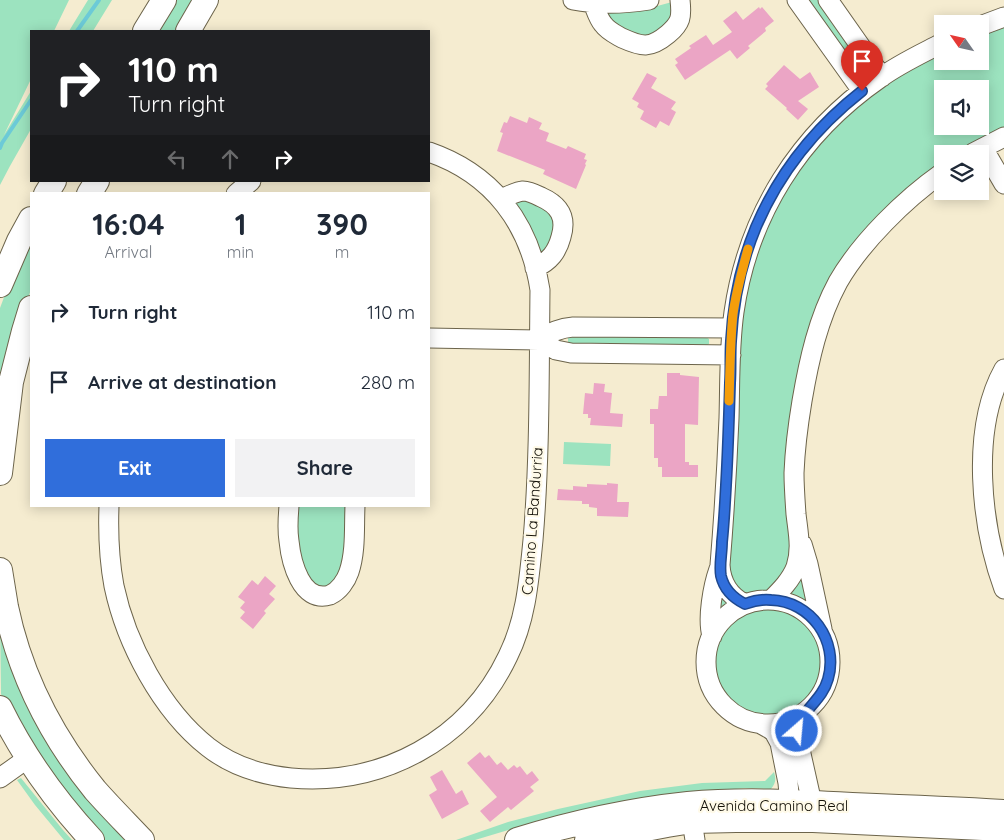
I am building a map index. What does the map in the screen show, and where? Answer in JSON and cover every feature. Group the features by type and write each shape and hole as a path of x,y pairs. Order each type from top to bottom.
{"main road":[{"path":"146,30 164,0"},
{"path":"189,30 206,0"},
{"path":"0,285 30,221"},
{"path":"0,473 11,382 30,311"},
{"path":"0,570 6,608 20,658 46,718 90,782 112,809 142,840"},
{"path":"0,708 28,758 54,796 92,840"},
{"name":"Avenida Camino Real","path":"587,840 667,824 692,822 739,802 802,811 1004,829"},
{"name":"Avenida Camino Real","path":"802,811 1004,812"},
{"name":"Avenida Camino Real","path":"517,840 600,819 692,822"}],"street":[{"path":"573,0 613,4 649,0"},
{"path":"593,3 605,26 617,35 633,43 643,45 658,42 677,25 681,14 680,0"},
{"path":"797,0 862,91"},
{"path":"828,0 882,77"},
{"path":"989,23 1004,17"},
{"path":"745,604 738,601 726,589 720,565 726,483 732,328 736,298 745,260 756,228 770,197 789,168 813,138 835,114 862,91 908,61 934,47"},
{"path":"989,145 1004,137"},
{"name":"Camino La Bandurria","path":"109,507 109,543 112,574 118,601 141,659 157,688 173,711 194,735 228,760 277,776 306,779 332,778 367,773 400,762 430,745 454,727 480,701 496,678 509,654 516,637 528,588 537,487 540,290 536,268 523,232 501,199 473,174 453,162 430,152"},
{"path":"989,165 1004,184"},
{"path":"802,811 797,736 799,722 820,696 825,687 830,669 829,650 800,538 796,508 795,450 809,362 813,344 829,300 847,268 893,214 934,179"},
{"path":"238,192 250,182"},
{"path":"501,199 519,192 529,192 548,200 561,214 564,226 557,249 548,260 536,268"},
{"path":"539,340 556,330 573,327 732,328"},
{"path":"430,338 539,340 556,350 571,353 731,355"},
{"path":"1004,369 990,403 982,450 983,485 987,518 992,549 1004,589"},
{"path":"289,507 288,532 290,552 297,574 307,590 320,596 329,595 338,590 349,572 353,553 355,507"},
{"path":"771,600 786,583 796,566 800,538"},
{"path":"712,636 710,614 720,565"},
{"path":"802,811 788,783 780,743 774,732 761,724 741,718 717,697 710,683 706,667 706,656 712,636 722,620 736,608 762,600 789,603 797,606 812,617 823,632"},
{"path":"761,724 781,723 808,710"},
{"path":"0,778 28,758"}],"green space":[{"path":"0,0 69,0 54,30 30,30 30,81 4,135 30,93 30,131 0,185"},
{"path":"88,0 112,0 94,30 70,30"},
{"path":"172,0 198,0 180,30 154,30"},
{"path":"805,0 820,0 861,63 855,66"},
{"path":"672,2 675,19 644,40 612,22 606,13 639,11"},
{"path":"1004,25 1004,127 989,135 989,80 934,80 934,135 989,135 969,145 934,145 934,168 894,201 844,259 790,421 809,604 792,596 770,592 750,595 732,601 718,614 746,281 763,232 794,171 837,122 901,74 934,57 934,70 989,70 989,31"},
{"path":"521,197 553,212 555,239 541,255 530,227 514,204"},
{"path":"30,236 30,292 16,336 0,415 0,308"},
{"path":"572,334 704,336 709,339 709,344 704,348 572,346 568,343 568,338"},
{"path":"564,442 611,444 610,466 563,464"},
{"path":"296,507 348,507 343,565 339,575 331,585 318,588 307,579 295,537"},
{"path":"769,607 790,611 808,623 820,641 824,662 820,683 808,701 790,713 769,717 748,713 730,701 718,683 714,662 718,641 730,623 748,611"},
{"path":"0,616 130,840 99,840 23,741 1,694"},
{"path":"774,772 775,781 771,789 745,788 635,800 539,821 475,840 456,840 508,822 640,791 702,783 765,781"},
{"path":"21,778 72,840 64,840 35,805 17,780"}],"building":[{"path":"759,7 760,9 762,7 774,21 765,28 766,31 748,46 750,48 737,59 730,50 685,80 675,65 678,63 675,59 691,48 689,46 706,35 713,45 732,32 723,21 736,11 743,20"},
{"path":"784,65 800,79 810,72 819,87 798,101 808,109 798,120 765,89 768,86 766,84"},
{"path":"647,73 657,78 651,88 676,102 671,109 676,112 669,126 660,121 656,128 640,119 644,111 637,107 639,103 632,99"},
{"path":"510,116 527,123 529,117 542,123 539,129 549,133 546,141 566,149 568,146 586,154 584,159 587,160 586,165 576,189 543,174 545,170 497,151 503,133 500,132 504,122 507,123"},
{"path":"667,373 680,373 680,375 699,377 698,425 685,424 685,462 689,462 689,465 698,465 698,477 662,477 662,467 658,467 658,458 654,458 654,424 650,424 650,409 658,409 659,396 667,396"},
{"path":"594,383 605,384 604,392 612,393 610,413 623,414 622,427 590,425 591,418 588,418 588,414 583,414 585,393 593,394"},
{"path":"607,483 618,484 617,502 629,502 628,517 597,516 597,508 589,507 589,504 582,504 582,501 557,500 558,489 573,490 573,486 587,487 587,484 607,485"},
{"path":"265,576 276,586 269,594 275,599 264,611 266,613 253,629 240,618 245,612 240,608 245,602 238,597 252,580 258,585"},
{"path":"480,752 485,758 489,755 497,765 501,762 508,770 514,765 517,768 520,766 527,775 532,771 539,780 530,787 534,791 511,810 508,807 490,822 480,811 497,797 467,763"},
{"path":"442,770 456,794 462,790 469,804 442,819 429,795 437,790 430,777"}],"waterway":[{"path":"78,30 99,0"},
{"path":"0,148 30,101"}],"slow traffic":[{"path":"729,401 734,313 748,249"}],"route":[{"path":"797,731 802,718 820,696 828,678 830,659 827,640 812,617 797,606 780,600 762,600 745,604 738,601 726,589 721,574 731,343 734,313 745,260 756,228 770,197 803,149 835,114 862,91"}]}
